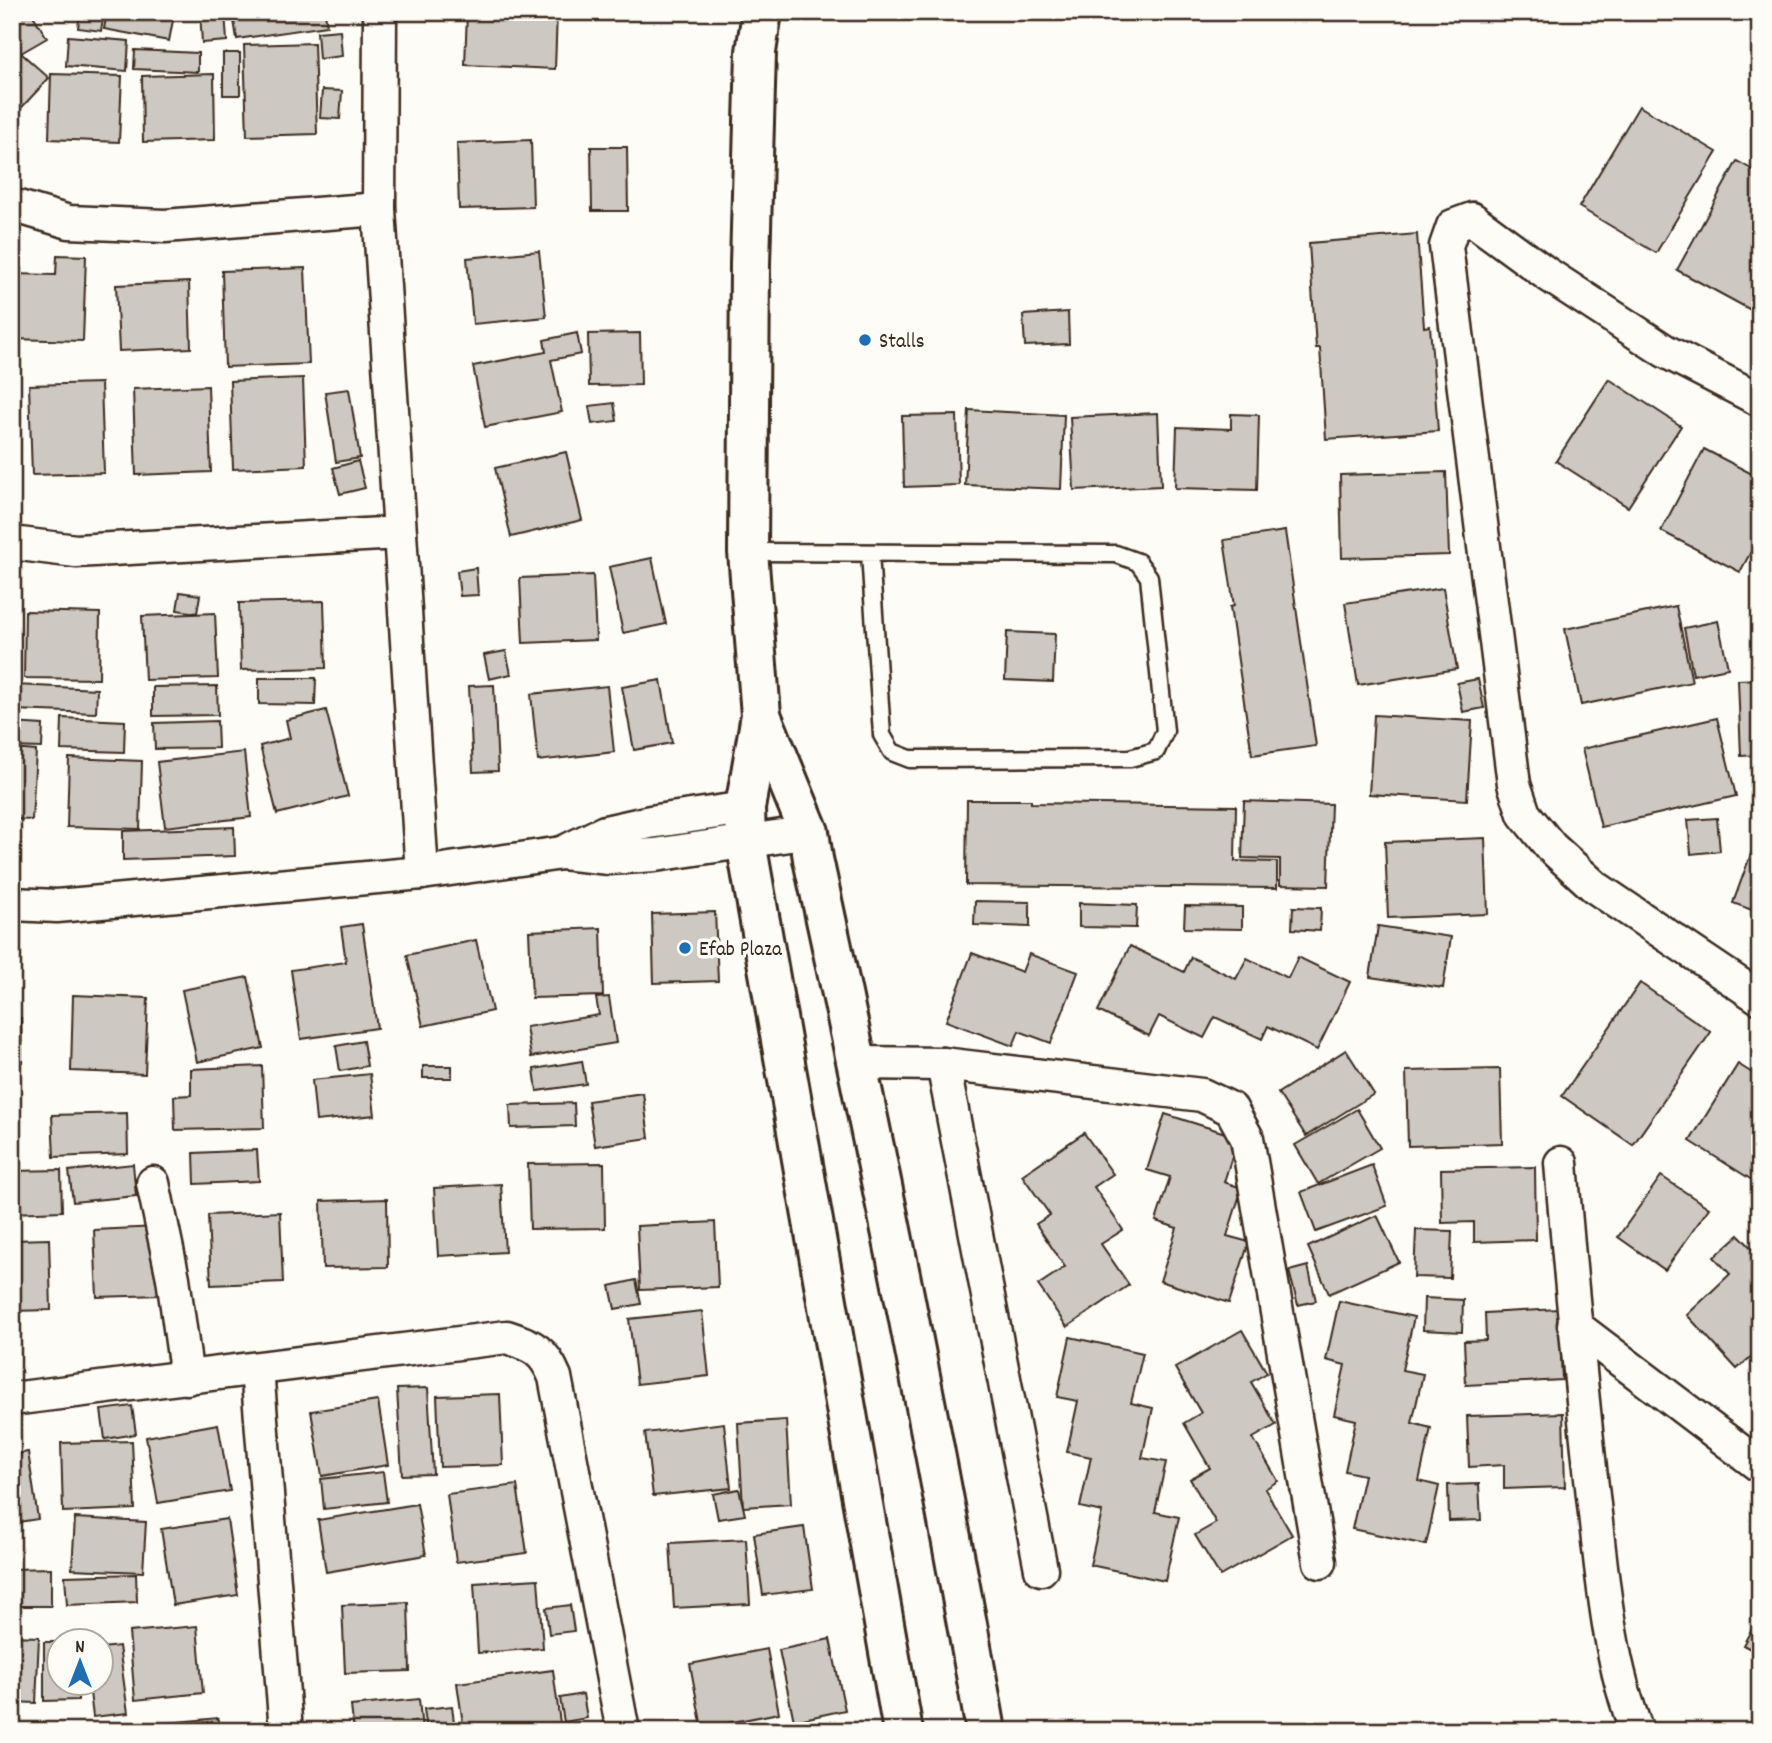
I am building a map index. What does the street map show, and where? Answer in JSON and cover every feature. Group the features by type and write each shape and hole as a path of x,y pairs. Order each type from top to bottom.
{"street":[{"path":"380,12 379,209 422,873"},
{"path":"762,12 756,52 750,264 748,552 761,715 745,825 903,1731"},
{"path":"12,205 69,222 165,226 379,209"},
{"path":"1760,400 1665,351 1547,274 1472,219 1453,226 1446,246 1514,785 1524,814 1551,847 1595,887 1760,998"},
{"path":"12,542 76,551 400,533"},
{"path":"761,715 809,832 956,1559 986,1731"},
{"path":"12,905 57,906 422,873 562,853 609,858 655,855 745,825 809,832"},
{"path":"857,1063 943,1065 1202,1096 1231,1109 1247,1138 1320,1562"},
{"path":"943,1065 1041,1569"},
{"path":"1561,1163 1574,1325 1604,1597 1626,1704 1637,1731"},
{"path":"153,1182 173,1278 187,1378"},
{"path":"1574,1325 1760,1466"},
{"path":"12,1399 507,1337 533,1346 548,1360 555,1377 623,1731"},
{"path":"257,1369 286,1731"}],"lane":[{"path":"748,552 1116,554 1138,562 1149,577 1165,731 1156,751 1130,758 910,759 892,752 882,735 870,553"}],"building":[{"path":"12,12 31,12 47,38 21,53 12,38"},
{"path":"80,12 104,12 101,31 78,28"},
{"path":"107,12 160,12 174,15 169,41 104,29"},
{"path":"200,12 225,12 227,41 202,43"},
{"path":"325,12 327,26 237,39 233,14"},
{"path":"467,12 557,12 555,69 465,65"},
{"path":"340,30 342,56 319,59 317,32"},
{"path":"68,36 129,41 127,71 66,66"},
{"path":"314,43 317,134 247,136 244,45"},
{"path":"12,45 49,78 12,118"},
{"path":"135,50 198,53 198,72 134,69"},
{"path":"223,53 240,53 240,95 223,95"},
{"path":"51,74 122,76 119,142 49,139"},
{"path":"214,74 215,140 143,142 142,76"},
{"path":"322,90 342,91 340,119 320,118"},
{"path":"1639,106 1717,152 1656,253 1579,207"},
{"path":"531,140 533,207 459,209 457,143"},
{"path":"591,147 627,147 628,211 592,211"},
{"path":"1737,161 1760,174 1760,315 1677,270"},
{"path":"1417,234 1424,327 1430,326 1438,431 1326,439 1309,243"},
{"path":"539,251 546,317 473,324 467,258"},
{"path":"57,255 86,256 83,341 12,339 12,274 56,275"},
{"path":"305,268 309,364 225,367 222,271"},
{"path":"189,282 191,348 119,351 116,285"},
{"path":"1068,312 1069,344 1025,346 1023,315"},
{"path":"577,333 581,354 551,360 562,412 485,427 473,366 546,352 544,340"},
{"path":"640,333 641,385 589,386 588,334"},
{"path":"303,378 306,466 233,469 230,381"},
{"path":"1609,379 1681,426 1628,507 1556,461"},
{"path":"101,383 104,473 32,475 29,385"},
{"path":"208,386 211,472 136,475 133,389"},
{"path":"349,389 360,458 336,462 325,392"},
{"path":"614,403 617,421 592,424 589,406"},
{"path":"969,410 1064,415 1061,489 965,485"},
{"path":"1158,413 1161,486 1074,490 1070,417"},
{"path":"1231,414 1259,415 1257,490 1175,488 1177,427 1231,429"},
{"path":"957,415 959,485 904,487 902,416"},
{"path":"1704,449 1760,478 1760,535 1740,572 1661,531"},
{"path":"566,452 582,520 511,537 495,468"},
{"path":"358,461 365,488 340,494 333,468"},
{"path":"1446,472 1449,555 1342,558 1340,475"},
{"path":"1285,531 1316,746 1252,755 1230,607 1234,606 1224,540"},
{"path":"652,558 666,624 623,633 609,567"},
{"path":"476,568 478,595 460,596 457,571"},
{"path":"593,575 596,640 523,643 520,578"},
{"path":"1443,588 1457,669 1358,685 1345,603"},
{"path":"180,592 200,595 197,613 177,610"},
{"path":"324,601 326,668 241,670 239,603"},
{"path":"1676,606 1692,682 1581,705 1565,629"},
{"path":"25,611 100,613 99,679 24,678"},
{"path":"215,613 218,678 145,680 142,616"},
{"path":"1718,621 1728,668 1693,675 1684,628"},
{"path":"1007,632 1055,634 1053,682 1005,680"},
{"path":"506,651 511,674 489,679 484,655"},
{"path":"259,678 316,678 315,705 259,704"},
{"path":"1478,679 1484,708 1463,712 1457,683"},
{"path":"1760,679 1760,755 1741,756 1738,680"},
{"path":"661,680 672,743 634,750 622,687"},
{"path":"15,685 97,689 96,713 14,710"},
{"path":"494,685 498,771 473,772 469,686"},
{"path":"217,686 218,715 153,716 153,687"},
{"path":"607,686 614,752 538,761 531,694"},
{"path":"326,710 348,796 277,814 260,746 290,738 286,720"},
{"path":"1374,715 1472,721 1467,800 1369,794"},
{"path":"62,718 125,721 124,752 61,750"},
{"path":"1717,718 1736,796 1601,827 1582,749"},
{"path":"217,721 218,748 155,749 154,723"},
{"path":"12,723 43,725 42,748 12,747"},
{"path":"12,749 36,751 32,820 12,819"},
{"path":"244,752 251,817 165,827 157,762"},
{"path":"69,758 142,761 140,829 67,827"},
{"path":"967,800 1236,806 1235,861 1277,862 1277,888 966,885"},
{"path":"1244,801 1331,804 1328,886 1280,885 1280,859 1242,858"},
{"path":"1717,818 1720,851 1691,854 1688,820"},
{"path":"234,827 235,856 123,860 123,831"},
{"path":"1760,829 1760,913 1733,903"},
{"path":"1485,838 1488,914 1388,918 1385,842"},
{"path":"975,901 1030,902 1030,927 974,925"},
{"path":"1079,903 1137,905 1136,928 1079,927"},
{"path":"1185,906 1242,907 1242,929 1184,928"},
{"path":"1293,907 1321,908 1320,931 1292,929"},
{"name":"Efab Plaza","path":"715,912 718,981 654,983 652,914"},
{"path":"362,924 377,1028 301,1039 291,970 346,962 341,927"},
{"path":"1378,926 1451,937 1443,988 1370,977"},
{"path":"601,928 603,996 532,998 529,931"},
{"path":"476,940 492,1011 423,1026 407,955"},
{"path":"1130,946 1184,972 1191,957 1236,979 1247,958 1288,978 1298,957 1350,982 1317,1050 1268,1026 1262,1039 1215,1017 1204,1038 1159,1016 1149,1036 1098,1011"},
{"path":"972,953 1022,972 1029,954 1078,972 1051,1043 1019,1031 1013,1046 946,1021"},
{"path":"248,977 263,1048 197,1062 182,990"},
{"path":"1640,983 1711,1032 1633,1145 1562,1096"},
{"path":"73,995 148,998 145,1074 71,1071"},
{"path":"609,997 616,1043 531,1057 526,1027 599,1015 596,998"},
{"path":"12,1018 21,1018 22,1062 12,1062"},
{"path":"363,1041 367,1066 340,1071 336,1046"},
{"path":"1346,1050 1374,1094 1306,1136 1278,1093"},
{"path":"582,1061 586,1084 537,1091 534,1069"},
{"path":"1738,1064 1760,1078 1760,1185 1690,1141"},
{"path":"262,1066 264,1128 175,1130 174,1096 191,1095 191,1069"},
{"path":"423,1066 452,1066 452,1078 423,1078"},
{"path":"1500,1069 1502,1143 1408,1146 1406,1071"},
{"path":"370,1074 375,1115 316,1121 312,1080"},
{"path":"643,1093 649,1138 595,1146 588,1101"},
{"path":"574,1103 575,1126 511,1128 510,1105"},
{"path":"1357,1109 1380,1148 1318,1184 1295,1145"},
{"path":"127,1113 128,1154 54,1157 52,1115"},
{"path":"1165,1114 1238,1137 1224,1182 1242,1188 1227,1236 1249,1242 1229,1303 1160,1281 1177,1228 1156,1221 1170,1177 1147,1170"},
{"path":"1084,1133 1113,1174 1094,1187 1123,1230 1101,1244 1129,1285 1067,1327 1038,1285 1065,1267 1036,1224 1050,1215 1022,1175"},
{"path":"257,1150 259,1181 195,1184 194,1153"},
{"path":"604,1163 605,1228 530,1229 528,1164"},
{"path":"133,1164 136,1196 73,1202 69,1171"},
{"path":"1372,1165 1387,1206 1316,1232 1301,1192"},
{"path":"1535,1167 1536,1240 1474,1242 1474,1222 1442,1223 1441,1169"},
{"path":"61,1170 62,1211 12,1213 12,1171"},
{"path":"1661,1176 1709,1208 1665,1270 1618,1237"},
{"path":"501,1184 505,1252 438,1256 434,1188"},
{"path":"387,1199 388,1267 323,1268 321,1201"},
{"path":"280,1212 283,1282 211,1285 208,1215"},
{"path":"1377,1215 1399,1262 1329,1294 1308,1247"},
{"path":"715,1222 718,1287 640,1290 637,1226"},
{"path":"158,1227 161,1295 97,1297 94,1230"},
{"path":"1416,1230 1452,1231 1450,1278 1414,1277"},
{"path":"1739,1235 1760,1257 1760,1349 1737,1369 1687,1315 1730,1274 1714,1257"},
{"path":"49,1239 51,1310 12,1311 12,1240"},
{"path":"1308,1266 1316,1301 1298,1305 1289,1271"},
{"path":"636,1280 641,1304 615,1309 610,1286"},
{"path":"1424,1298 1463,1300 1462,1332 1423,1330"},
{"path":"1339,1301 1414,1317 1402,1370 1423,1374 1412,1423 1431,1428 1419,1481 1439,1486 1426,1545 1352,1529 1364,1475 1345,1471 1356,1420 1334,1415 1345,1365 1326,1360"},
{"path":"1559,1309 1562,1380 1466,1385 1464,1341 1486,1340 1485,1313"},
{"path":"702,1311 709,1376 637,1384 629,1319"},
{"path":"1242,1330 1267,1373 1251,1382 1276,1425 1253,1438 1278,1481 1265,1489 1292,1535 1220,1576 1195,1535 1216,1523 1190,1479 1210,1468 1184,1423 1201,1413 1175,1368"},
{"path":"1070,1337 1143,1353 1131,1403 1153,1408 1142,1458 1166,1462 1155,1512 1179,1517 1165,1581 1090,1565 1102,1512 1080,1507 1091,1457 1067,1452 1078,1401 1057,1397"},
{"path":"428,1388 433,1474 402,1475 397,1389"},
{"path":"500,1394 503,1465 440,1467 437,1396"},
{"path":"378,1401 388,1465 322,1476 311,1411"},
{"path":"132,1406 136,1434 105,1439 101,1410"},
{"path":"1563,1413 1565,1487 1504,1489 1504,1465 1469,1467 1467,1416"},
{"path":"786,1420 791,1504 743,1507 738,1423"},
{"path":"724,1423 731,1488 653,1496 645,1433"},
{"path":"218,1424 230,1491 158,1503 146,1437"},
{"path":"132,1441 135,1509 63,1512 61,1443"},
{"path":"28,1452 38,1519 12,1523 12,1455"},
{"path":"383,1472 387,1502 324,1509 321,1479"},
{"path":"1479,1484 1481,1520 1449,1521 1448,1485"},
{"path":"517,1485 527,1553 456,1562 447,1494"},
{"path":"739,1489 745,1515 718,1519 713,1494"},
{"path":"417,1504 426,1555 326,1572 318,1520"},
{"path":"75,1518 146,1522 143,1572 72,1569"},
{"path":"227,1519 238,1595 173,1605 161,1529"},
{"path":"804,1527 813,1589 763,1595 754,1534"},
{"path":"746,1539 750,1604 674,1608 670,1543"},
{"path":"51,1568 51,1606 12,1606 12,1569"},
{"path":"136,1574 137,1602 67,1605 65,1576"},
{"path":"538,1579 543,1648 478,1653 474,1583"},
{"path":"408,1602 410,1671 345,1673 342,1605"},
{"path":"570,1605 574,1631 549,1634 546,1608"},
{"path":"1760,1614 1760,1654 1743,1645"},
{"path":"197,1626 203,1693 135,1700 129,1632"},
{"path":"12,1636 39,1637 36,1703 12,1702"},
{"path":"830,1639 845,1710 794,1721 779,1650"},
{"path":"46,1642 46,1698 78,1700 44,1701"},
{"path":"116,1646 119,1646 128,1713 93,1717 91,1698 116,1698"},
{"path":"767,1649 779,1713 702,1728 690,1664"},
{"path":"553,1670 561,1731 464,1731 457,1683"},
{"path":"583,1694 587,1718 564,1722 560,1698"},
{"path":"419,1699 422,1731 354,1731 351,1706"},
{"path":"452,1706 455,1731 427,1731 424,1709"},
{"path":"218,1718 219,1731 148,1731 147,1725"}],"place":[{"name":"Stalls","path":"865,340"},
{"name":"Efab Plaza","path":"685,948"}]}
